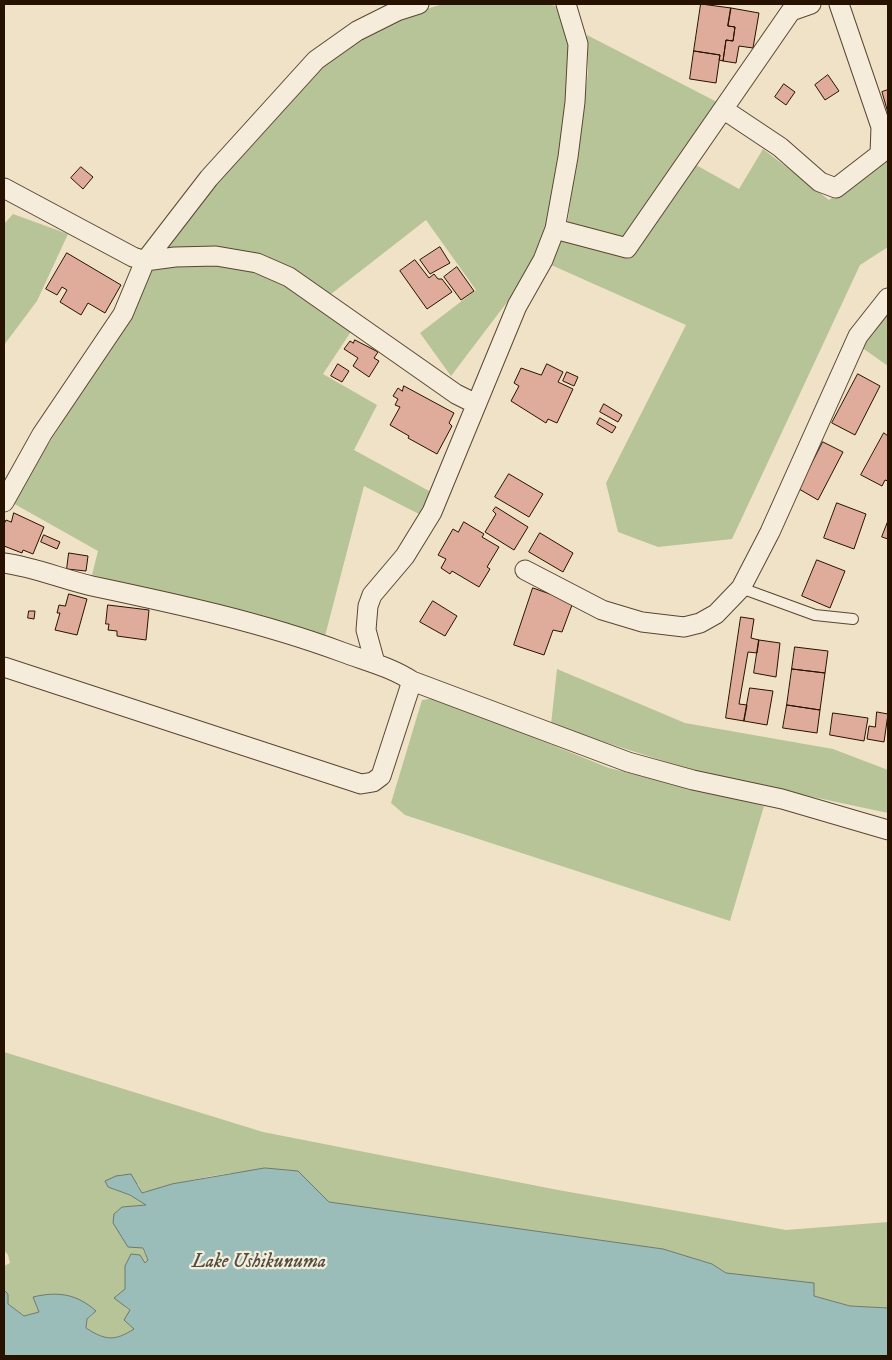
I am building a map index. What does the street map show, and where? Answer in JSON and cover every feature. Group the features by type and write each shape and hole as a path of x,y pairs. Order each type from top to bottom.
{"street":[{"path":"4,502 42,434 122,314 145,261 209,178 316,60 357,31 397,11 419,4"},
{"path":"375,663 366,630 368,606 372,595 405,556 432,512 518,306 542,260 555,229 568,157 575,102 578,44 566,4"},
{"path":"555,229 627,248 791,11 811,4"},
{"path":"723,109 780,147 820,182 836,188 880,154 882,141 881,127 839,4"},
{"path":"4,188 115,248 145,261 175,257 216,256 257,263 289,277 456,394 476,404"},
{"path":"525,570 602,610 642,622 684,627 700,623 716,614 741,588 770,532 858,336 888,298"},
{"path":"4,563 23,566 85,584 230,616 295,634 396,670 412,681 628,762 693,780 782,798 888,830"},
{"path":"4,667 361,784 373,782 381,776 412,681"}],"lane":[{"path":"741,588 814,614 853,619"}],"green space":[{"path":"443,4 548,4 555,6 570,33 572,54 559,170 545,236 514,293 451,376 420,333 476,290 426,220 331,294 282,264 165,250 208,192 307,77 376,30 400,17"},
{"path":"587,35 717,102 680,156 739,189 763,149 829,200 888,155 888,247 860,265 732,539 658,547 618,532 606,483 686,325 549,264 567,227 588,73"},
{"path":"13,214 68,234 37,301 4,345 4,224"},
{"path":"218,263 252,269 279,279 352,330 323,374 377,405 354,450 431,492 419,514 364,486 325,636 225,607 142,589 92,575 98,551 11,502 125,325 154,264"},
{"path":"888,310 888,366 861,347"},
{"path":"557,669 685,723 833,749 888,770 888,813 701,773 551,725"},
{"path":"436,698 609,768 764,806 730,921 405,815 391,803 422,700"},
{"path":"4,1052 263,1132 558,1190 786,1230 888,1222 888,1308 850,1306 814,1296 814,1284 726,1273 712,1264 663,1249 329,1202 298,1171 278,1170 239,1172 200,1178 142,1193 138,1184 105,1181 108,1187 130,1195 146,1205 122,1207 148,1260 145,1263 125,1266 125,1307 131,1311 135,1329 121,1336 105,1337 86,1328 87,1319 96,1311 33,1297 39,1312 24,1316 8,1304 8,1294 4,1290 4,1266 10,1263 8,1255 4,1250"}],"water":[{"name":"Lake Ushikunuma","path":"265,1168 298,1171 329,1202 663,1249 712,1264 726,1273 814,1283 814,1296 850,1306 888,1308 888,1356 4,1356 4,1290 8,1294 8,1304 24,1316 39,1312 33,1297 59,1294 82,1301 96,1311 87,1319 86,1328 99,1335 110,1338 116,1337 134,1329 124,1320 130,1310 114,1298 125,1289 125,1266 131,1254 140,1255 145,1263 148,1260 143,1248 128,1247 113,1223 114,1214 122,1207 146,1205 130,1195 108,1187 105,1181 116,1176 131,1174 142,1193 172,1184"}],"building":[{"path":"701,4 731,8 728,26 735,27 733,41 726,40 723,61 719,60 720,55 694,51"},
{"path":"731,8 759,13 753,48 739,46 736,63 723,61 726,40 733,41 735,27 728,26"},
{"path":"694,51 720,55 716,83 690,79"},
{"path":"828,75 839,91 825,100 815,85"},
{"path":"784,84 795,92 786,105 775,97"},
{"path":"888,90 888,113 882,92"},
{"path":"81,167 93,177 83,189 71,178"},
{"path":"440,247 450,263 430,274 420,260"},
{"path":"67,253 121,285 105,313 88,303 81,315 60,302 67,290 62,287 57,295 46,289"},
{"path":"415,260 429,278 434,274 438,279 442,279 452,292 427,309 400,271"},
{"path":"457,267 474,291 461,300 444,277"},
{"path":"355,340 378,352 374,358 379,361 369,377 353,366 358,358 344,349 350,341 353,343"},
{"path":"338,364 349,371 342,382 331,376"},
{"path":"547,364 563,372 558,382 573,389 557,423 548,419 546,423 511,401 519,386 514,383 521,368 541,375"},
{"path":"567,372 578,377 574,386 563,381"},
{"path":"858,374 880,386 855,435 832,423"},
{"path":"404,386 454,413 449,423 452,426 437,454 408,438 409,436 390,425 400,407 395,405 398,399 393,396 398,388 402,391"},
{"path":"604,404 622,415 618,422 600,412"},
{"path":"600,418 616,427 612,433 597,424"},
{"path":"884,433 888,436 888,481 885,480 882,486 861,475"},
{"path":"823,442 843,452 818,500 799,489"},
{"path":"509,474 543,494 529,517 495,497"},
{"path":"837,503 866,514 854,549 824,538"},
{"path":"496,507 528,527 514,550 485,532 496,514 493,511"},
{"path":"14,513 44,527 33,554 23,550 22,553 4,546 4,524 6,520 11,522"},
{"path":"888,521 888,539 882,537"},
{"path":"464,522 484,534 482,537 499,547 487,567 490,569 479,587 452,571 450,574 441,568 446,559 438,555 453,529 458,532"},
{"path":"540,533 573,553 563,572 529,552"},
{"path":"44,535 60,542 57,549 41,542"},
{"path":"69,553 88,556 86,571 67,569"},
{"path":"817,560 845,571 830,608 802,596"},
{"path":"533,588 567,600 572,605 562,632 553,630 544,655 514,645"},
{"path":"69,594 87,599 77,635 55,630 60,613 57,613 59,605 65,606"},
{"path":"433,601 457,616 445,636 420,622"},
{"path":"108,605 149,610 146,640 117,636 117,631 108,630 109,624 106,624"},
{"path":"29,611 35,611 34,619 28,618"},
{"path":"741,617 754,619 751,638 759,640 757,653 748,652 739,704 747,705 744,721 726,718"},
{"path":"759,640 780,643 776,677 754,673"},
{"path":"795,647 828,651 825,673 792,669"},
{"path":"792,669 825,673 820,710 787,705"},
{"path":"750,688 773,691 767,725 744,721"},
{"path":"787,705 820,710 817,733 783,728"},
{"path":"877,712 888,714 884,742 867,739 869,726 875,727"},
{"path":"833,713 868,718 864,741 830,735"}]}
